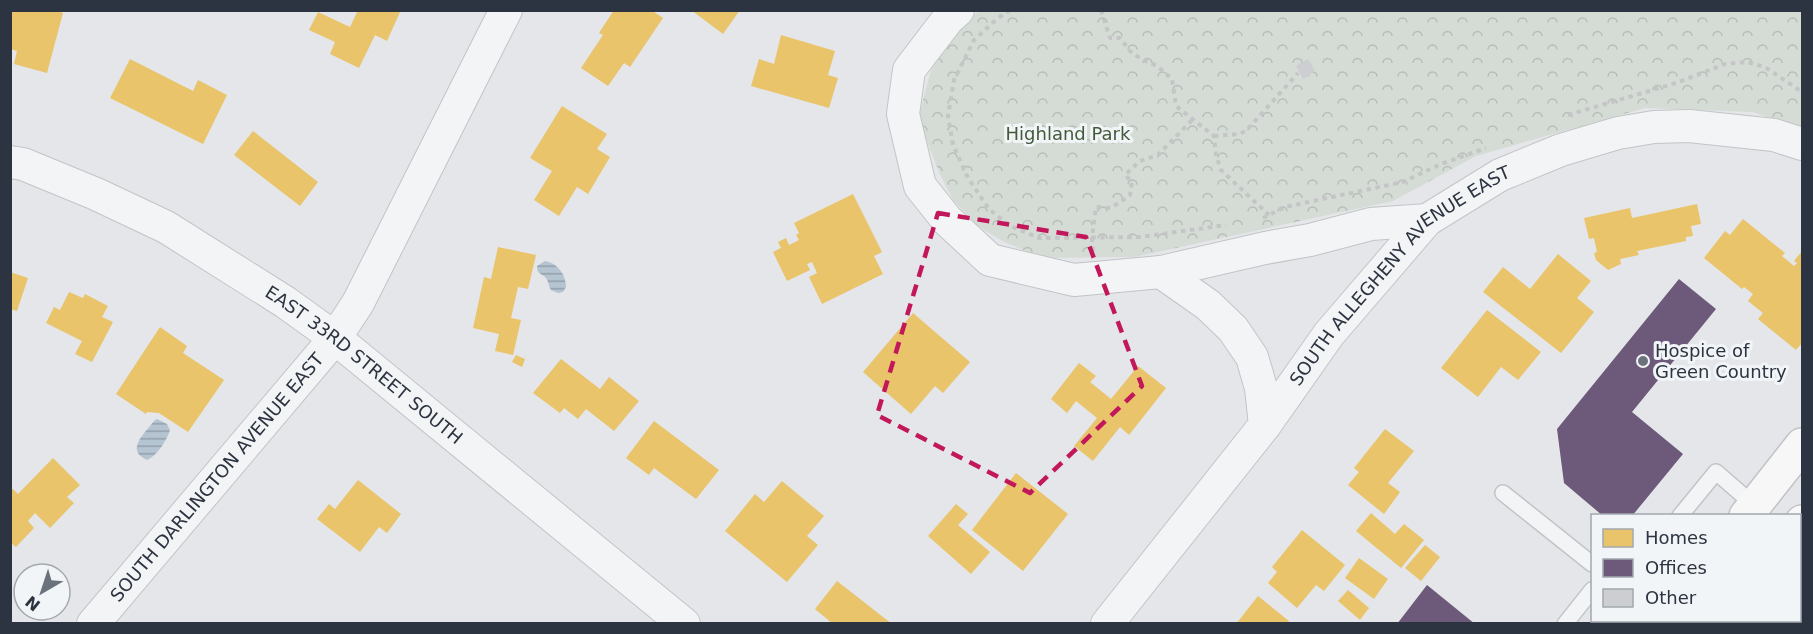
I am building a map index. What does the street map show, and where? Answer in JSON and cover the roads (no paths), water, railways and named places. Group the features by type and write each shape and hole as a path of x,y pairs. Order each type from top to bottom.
{"main road":[{"path":"1750,510 1803,445"}],"street":[{"name":"SOUTH DARLINGTON AVENUE EAST","path":"93,624 334,338 358,303 506,10"},
{"path":"958,10 948,18 909,70 903,114 920,186 946,220 990,260 1074,280 1161,272 1310,240 1371,224 1427,220"},
{"name":"SOUTH ALLEGHENY AVENUE EAST","path":"1107,624 1265,425 1329,334 1427,220 1500,175 1561,150 1618,133 1689,126 1774,135 1803,144"},
{"name":"EAST 33RD STREET SOUTH","path":"10,162 22,164 96,194 166,227 285,302 334,338 651,614 684,624"},
{"path":"1161,272 1208,305 1233,329 1252,357 1261,388 1265,425"}],"lane":[{"path":"1682,514 1716,472 1750,510"},
{"path":"1503,493 1591,562"},
{"path":"1565,624 1591,592"}],"water":[{"path":"545,261 553,264 563,274 566,287 563,292 558,293 551,290 546,278 538,271 537,266"},
{"path":"157,419 167,424 170,430 161,447 147,460 137,452 138,442"}],"place":[{"name":"Hospice of Green Country","path":"1643,361"}],"park label":[{"name":"Highland Park","path":"1068,134"}]}
